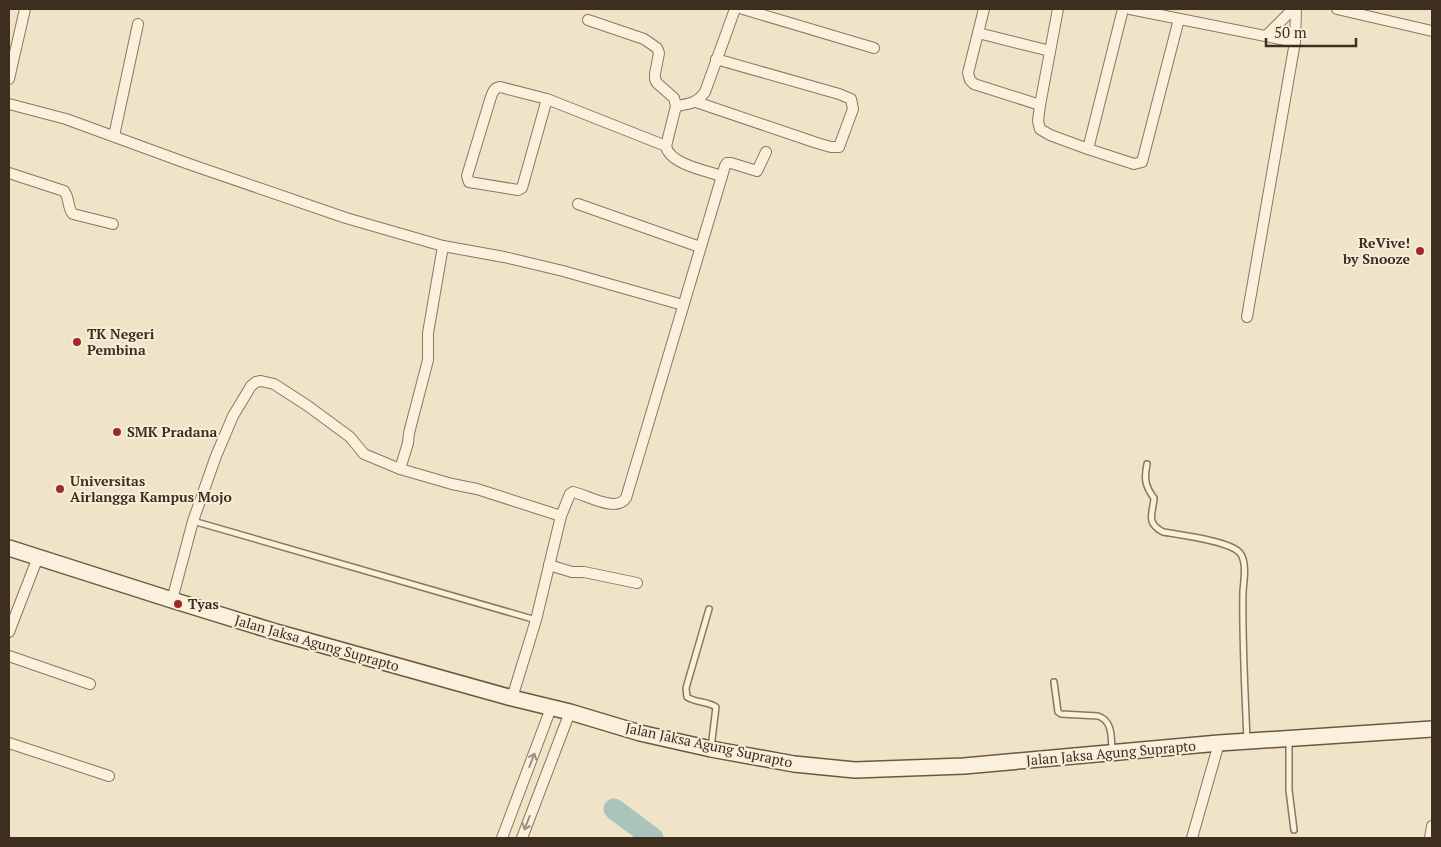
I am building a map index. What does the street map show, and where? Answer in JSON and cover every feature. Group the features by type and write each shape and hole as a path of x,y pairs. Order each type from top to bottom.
{"main road":[{"name":"Jalan Jaksa Agung Suprapto","path":"9,548 276,632 512,698 570,712 640,733 711,749 794,764 855,770 964,766 1219,743 1432,728"}],"street":[{"path":"9,79 26,9"},
{"path":"696,102 705,92 734,9"},
{"path":"742,9 874,48"},
{"path":"984,9 968,73 972,82 1040,105"},
{"path":"1058,9 1040,105 1038,121 1040,128 1050,135 1134,164 1142,162 1179,19"},
{"path":"1088,149 1123,9"},
{"path":"1130,9 1295,42"},
{"path":"1266,36 1294,9"},
{"path":"1247,317 1295,42 1294,9"},
{"path":"1337,9 1432,31"},
{"path":"588,20 644,39 657,48 659,54 654,74 655,79 674,98 676,106 666,150 683,164 722,176"},
{"path":"114,136 138,24"},
{"path":"978,33 1050,51"},
{"path":"676,106 696,102 818,143 831,147 838,146 853,109 852,99 716,59"},
{"path":"547,99 522,188 520,190 510,189 469,182 467,176 490,100 496,88 505,88 547,99 666,146"},
{"path":"9,104 66,119 346,218 443,246 504,256 683,305"},
{"path":"512,698 536,620 562,516 569,497 573,492 609,504 623,502 626,498 700,247 727,163 758,170 766,152"},
{"path":"9,173 64,192 68,196 70,210 73,214 113,224"},
{"path":"578,204 700,247"},
{"path":"400,469 428,360 428,333 443,246"},
{"path":"172,600 193,521 216,456 233,416 251,386 260,381 274,384 308,406 350,437 364,454 400,469 476,489 562,516"},
{"path":"9,632 38,557"},
{"path":"549,565 572,572 584,572 637,583"},
{"path":"9,656 90,684"},
{"path":"502,838 551,708"},
{"path":"522,838 570,712"},
{"path":"9,743 109,776"},
{"path":"1192,838 1219,743"},
{"path":"521,787 539,794"},
{"path":"1430,838 1432,826"}],"lane":[{"path":"1147,464 1144,478 1145,485 1154,498 1151,522 1155,527 1163,532 1224,544 1234,548 1241,554 1244,569 1243,614 1247,741"},
{"path":"193,521 536,620"},
{"path":"709,609 686,688 687,697 690,699 712,704 716,707 711,749"},
{"path":"1054,682 1058,712 1061,714 1104,718 1110,727 1113,753"},
{"path":"1289,739 1289,790 1294,830"}],"waterway":[{"path":"614,809 653,838"}],"place":[{"name":"ReVive! by Snooze","path":"1420,251"},
{"name":"TK Negeri Pembina","path":"77,342"},
{"name":"SMK Pradana","path":"117,432"},
{"name":"Universitas Airlangga Kampus Mojo","path":"60,489"},
{"name":"Tyas","path":"178,604"}]}
